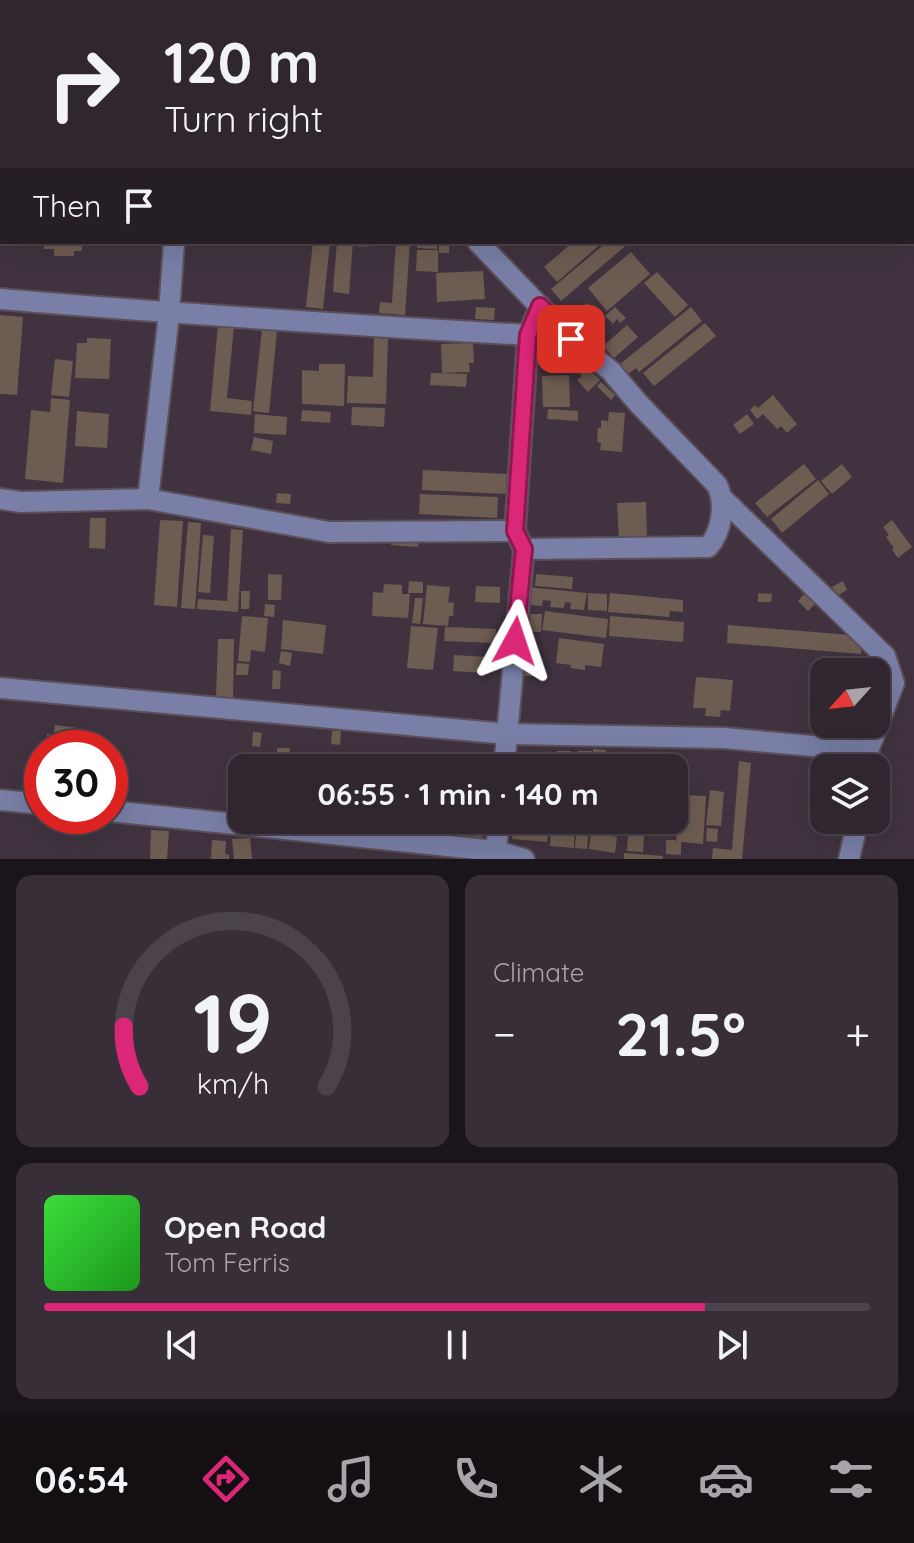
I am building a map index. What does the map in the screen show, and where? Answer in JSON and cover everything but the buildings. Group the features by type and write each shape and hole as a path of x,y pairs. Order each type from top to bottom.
{"street":[{"path":"148,499 174,244"},
{"path":"480,244 571,339 611,371 717,485 723,499 885,656 894,683 871,754"},
{"path":"0,299 169,314 528,335"},
{"path":"505,754 520,540 528,335 540,306"},
{"path":"0,499 21,502 148,499 329,532 702,549 708,547 718,531 723,499"},
{"path":"0,688 507,734 724,738 829,754"},
{"path":"0,800 24,802"},
{"path":"128,813 496,851 524,859"},
{"path":"496,851 498,834"},
{"path":"849,859 855,834"}],"route":[{"path":"515,641 524,549 515,531 528,335 540,306 571,339"}]}
